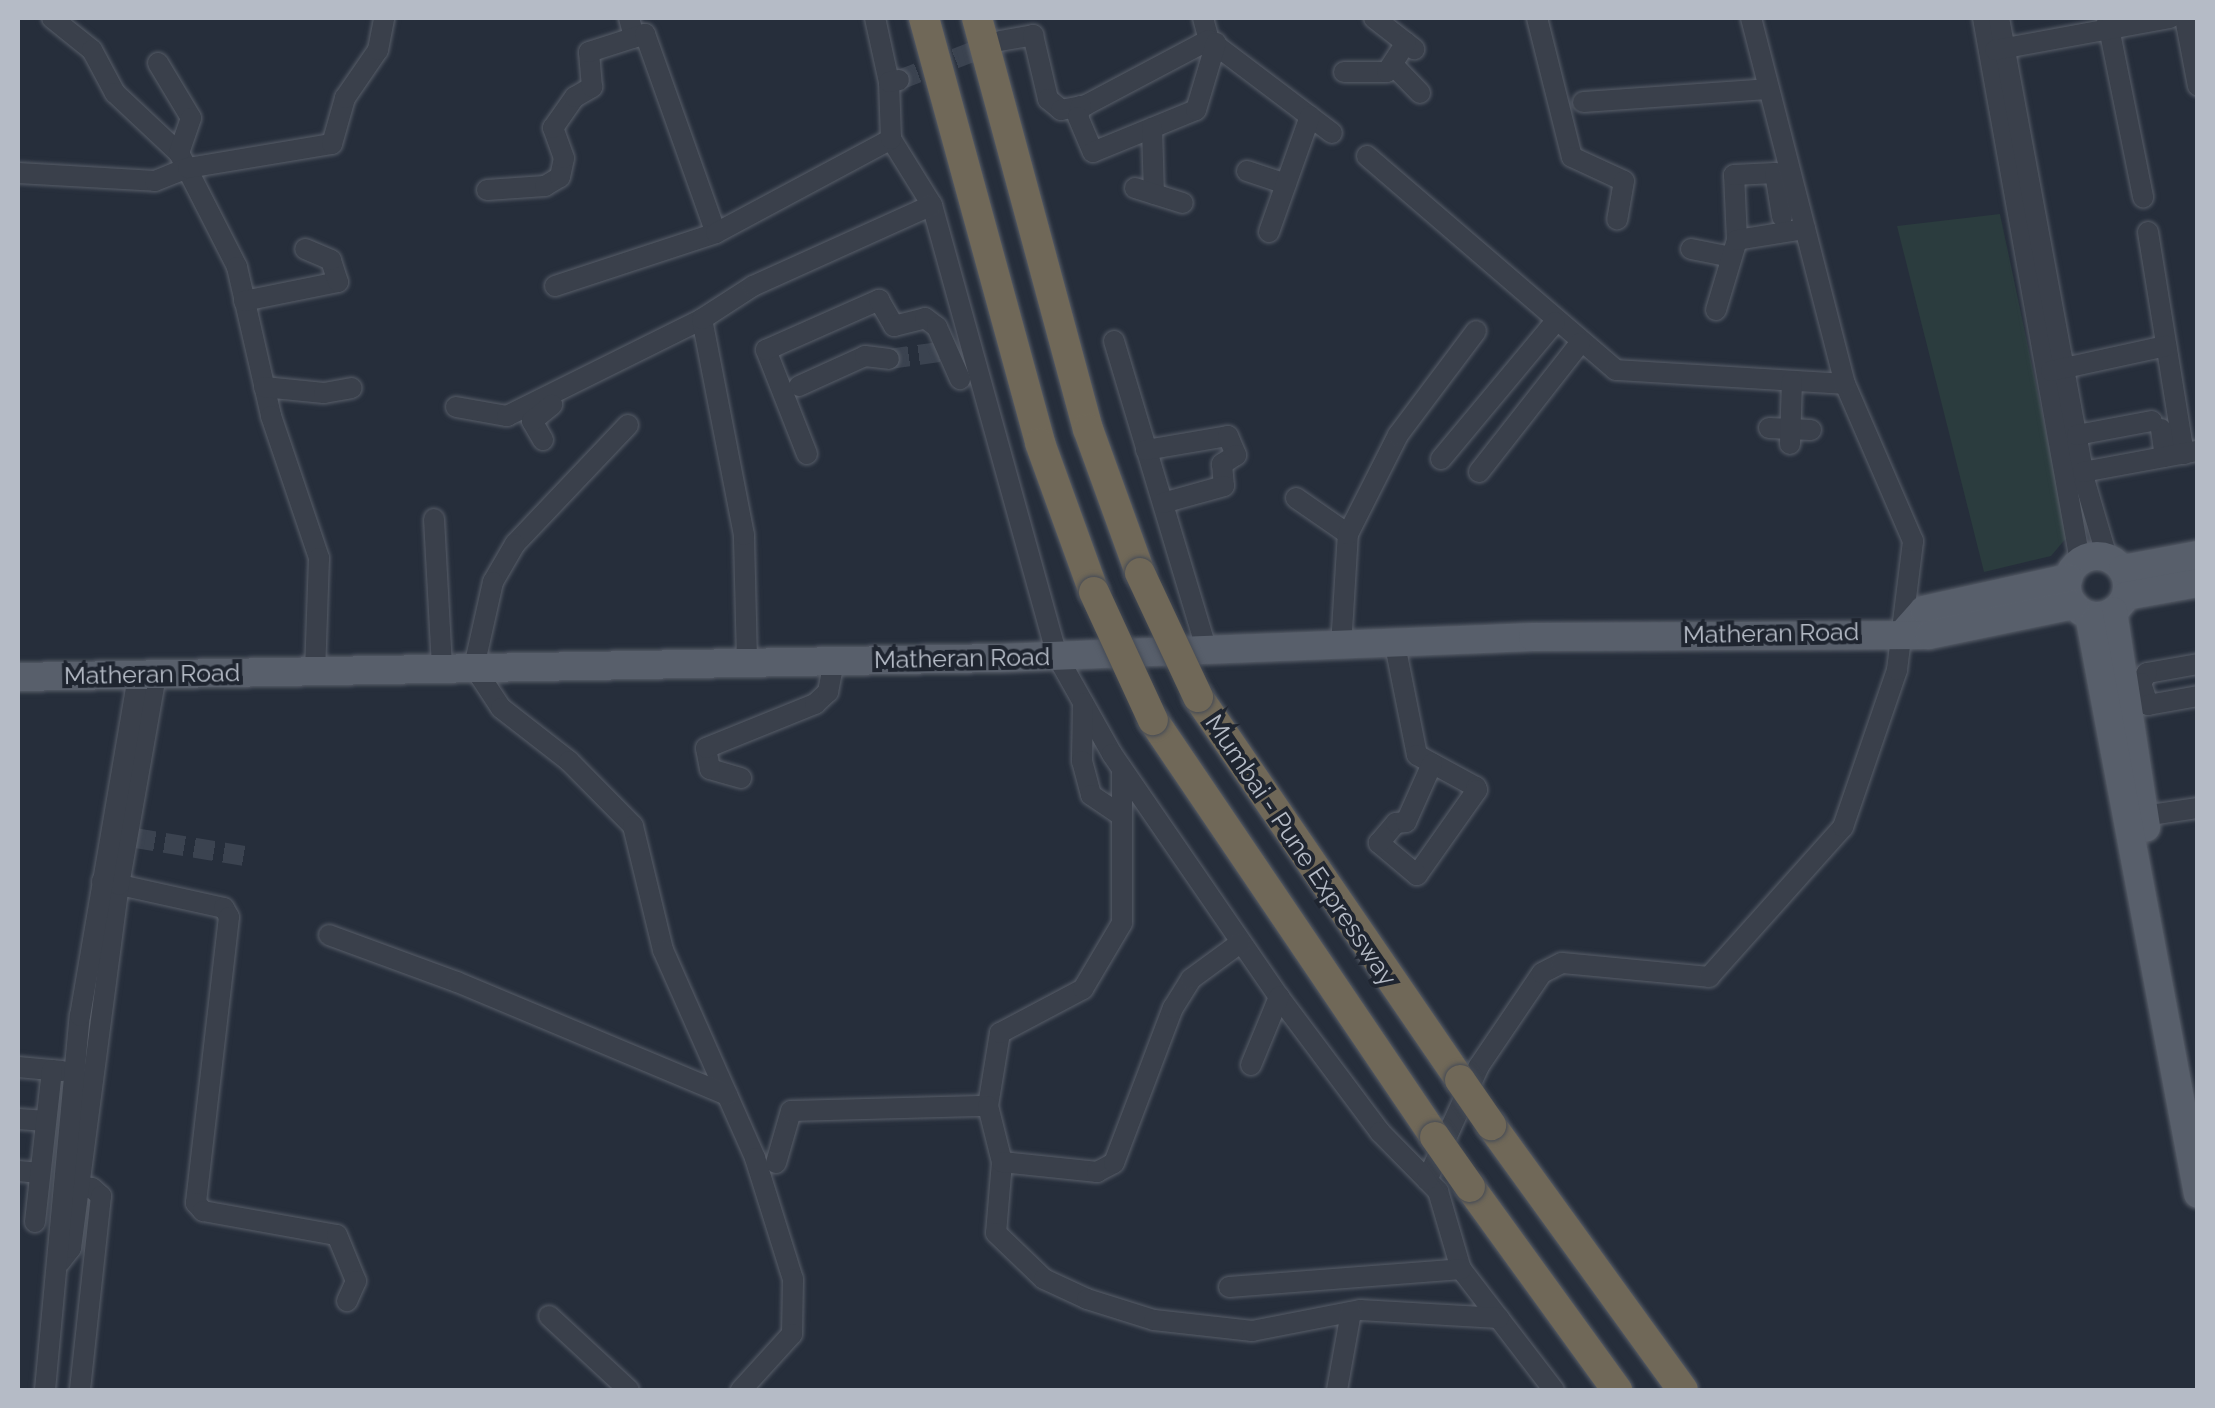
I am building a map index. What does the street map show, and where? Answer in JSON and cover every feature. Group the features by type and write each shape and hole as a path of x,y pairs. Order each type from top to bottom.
{"highway":[{"name":"Mumbai - Pune Expressway","path":"924,18 1040,444 1094,592 1154,720 1186,777 1470,1187 1617,1390"},
{"name":"Mumbai - Pune Expressway","path":"977,18 1088,429 1140,573 1198,697 1460,1080 1683,1390"}],"main road":[{"name":"Matheran Road","path":"18,677 1057,656 1905,630 1930,635 2198,555"},
{"name":"Matheran Road","path":"2098,586 2198,583"},
{"path":"2098,586 2193,1142 2198,1194"},
{"path":"2135,817 2198,1100"}],"street":[{"path":"52,18 92,50 115,93 179,150 224,237 264,387 319,558 315,670"},
{"path":"179,150 332,144 345,98 378,50 384,18"},
{"path":"875,18 894,81 891,140 932,205 960,379"},
{"path":"1203,18 1213,41 1332,133"},
{"path":"1344,72 1395,66 1410,46 1374,18"},
{"path":"1538,18 1572,157 1624,180 1617,219"},
{"path":"1427,1180 1479,1066 1542,973 1562,964 1709,977 1842,827 1873,753 1905,630 1913,541 1845,384 1751,18"},
{"path":"1982,18 1997,50"},
{"path":"1999,18 1997,50 2098,586"},
{"path":"1997,50 2108,23 2170,18"},
{"path":"2185,18 2198,86"},
{"path":"2108,23 2143,196"},
{"path":"487,190 546,186 560,177 564,158 553,128 576,97 592,87 589,52 631,27 645,34 716,232"},
{"path":"1000,42 1033,35 1048,99 1061,110 1082,106 1213,41"},
{"path":"1082,106 1078,117 1092,152 1202,104 1213,41"},
{"path":"18,173 154,181 179,150 191,118 158,64"},
{"path":"1395,66 1420,93"},
{"path":"1583,102 1768,88"},
{"path":"1269,232 1310,116"},
{"path":"1152,128 1144,191 1183,203"},
{"path":"556,286 716,232 891,140"},
{"path":"1367,156 1580,343 1625,372 1845,384"},
{"path":"1247,171 1286,184"},
{"path":"1716,310 1734,249 1734,175 1775,174 1782,216"},
{"path":"456,406 506,416 546,402 702,319 753,286 932,205"},
{"path":"1690,249 1734,249 1805,229"},
{"path":"2148,232 2182,454"},
{"path":"244,301 338,282 331,260 305,249"},
{"path":"807,454 766,350 878,300 900,328 930,320 955,349 1057,656 1083,703 1122,769 1278,997 1380,1132 1438,1191 1461,1268 1554,1390"},
{"path":"702,319 744,535 748,661"},
{"path":"1442,460 1555,322"},
{"path":"1341,648 1360,522 1398,435 1476,331"},
{"path":"1114,342 1206,651"},
{"path":"1479,472 1580,343"},
{"path":"2056,370 2166,346"},
{"path":"799,386 865,356 889,358"},
{"path":"2056,370 2077,435 2098,586"},
{"path":"577,385 600,377"},
{"path":"1790,433 1792,381"},
{"path":"264,387 324,393 352,388"},
{"path":"544,440 532,421 546,402"},
{"path":"628,425 515,544 493,582 474,666 501,708 569,761 633,826 663,950 755,1158 793,1279 792,1334 741,1390"},
{"path":"2077,435 2156,425 2182,454"},
{"path":"1146,450 1228,436 1236,455 1222,464 1224,486 1163,503"},
{"path":"2084,472 2182,454"},
{"path":"1296,498 1360,522"},
{"path":"434,519 442,667"},
{"path":"1395,645 1416,756 1432,764 1477,790 1417,875 1379,843 1396,822 1406,822 1432,764"},
{"path":"740,778 710,769 706,748 816,704 828,692 834,660"},
{"path":"2198,664 2147,673 2141,683 2148,705 2198,696"},
{"path":"40,1390 60,1262 71,1248 64,1220 110,883 133,831 147,675"},
{"path":"69,1186 74,1072 147,675"},
{"path":"1083,703 1082,760 1091,795 1118,813"},
{"path":"1122,769 1118,813 1127,866 1122,923 1083,989 1000,1032 988,1106 1002,1162 996,1234 1044,1280 1087,1300 1154,1320 1252,1331 1351,1312 1499,1318"},
{"path":"2135,817 2198,808"},
{"path":"110,883 224,908 229,917 196,1203 203,1211 338,1235 356,1281 347,1301"},
{"path":"329,935 457,982 727,1095"},
{"path":"1002,1162 1098,1172 1114,1163 1173,1008 1191,979 1240,943"},
{"path":"1251,1065 1278,997"},
{"path":"18,1067 74,1072"},
{"path":"52,1070 40,1173 26,1221 98,1221"},
{"path":"776,1163 791,1111 988,1106"},
{"path":"18,1118 46,1121"},
{"path":"18,1171 40,1173"},
{"path":"69,1186 101,1196 80,1390"},
{"path":"1230,1286 1461,1268"},
{"path":"1336,1390 1351,1312"},
{"path":"549,1316 630,1390"}],"shaded area":[{"path":"2000,214 2068,536 2051,556 1984,572 1897,226"}],"tunnel":[{"path":"899,80 996,43"},
{"path":"889,359 947,351"},
{"path":"135,838 251,857"}]}
